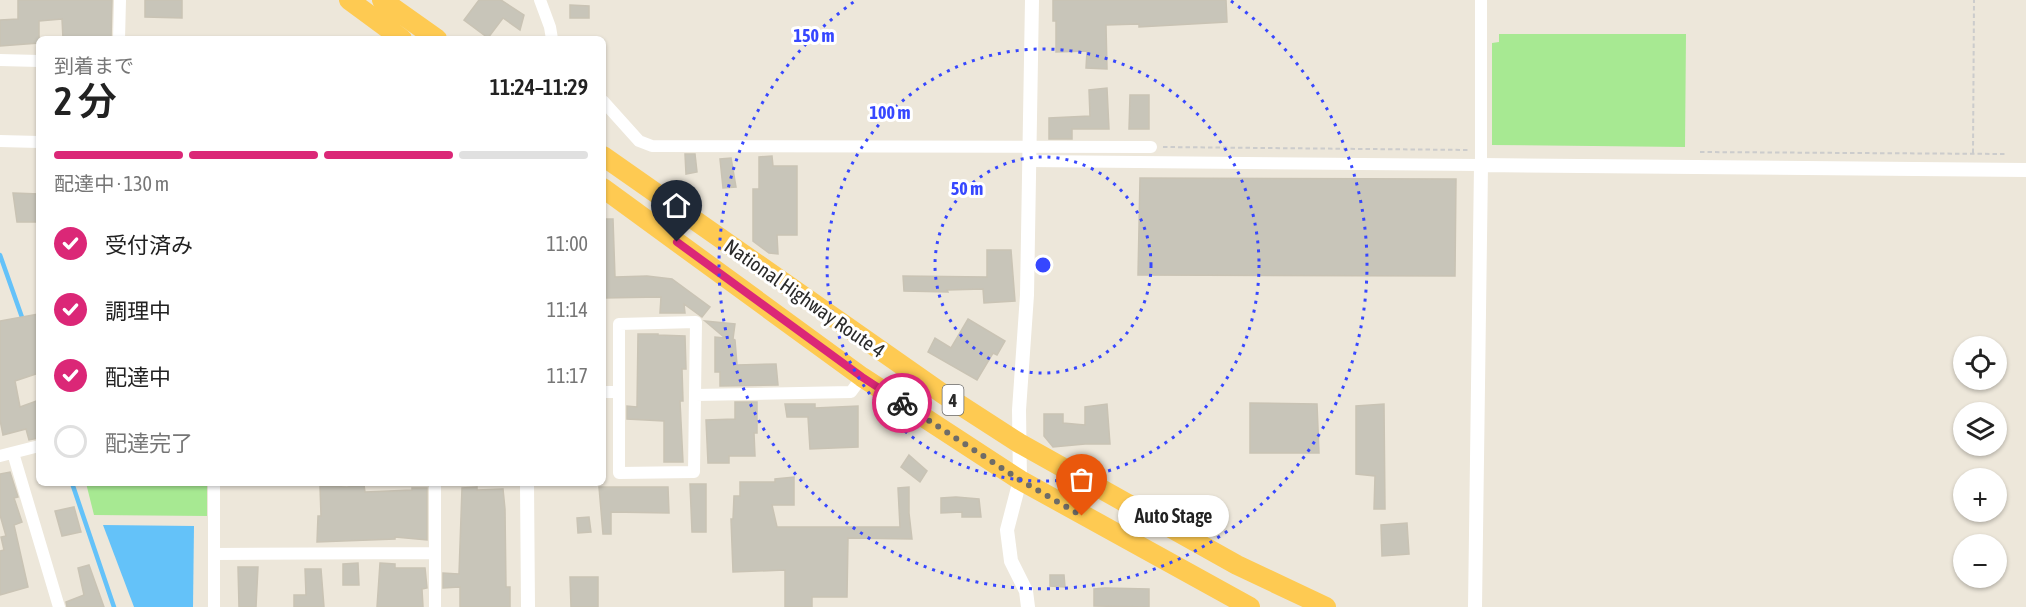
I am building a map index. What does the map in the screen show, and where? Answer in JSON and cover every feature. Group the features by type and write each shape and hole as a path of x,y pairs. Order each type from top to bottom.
{"highway":[{"path":"349,0 398,36"},
{"path":"382,0 433,36"},
{"name":"National Highway Route 4","path":"606,158 943,394 1019,443 1237,565 1326,607"},
{"name":"National Highway Route 4","path":"606,190 862,377 1020,480 1250,607"}],"street":[{"path":"119,36 120,0"},
{"path":"540,0 551,36"},
{"path":"1028,607 1026,591 1011,561 1007,530 1020,480 1019,410 1027,295 1032,0"},
{"path":"1475,607 1481,0"},
{"path":"0,60 36,61"},
{"path":"606,104 639,141 652,146 1481,165 2026,170"},
{"path":"0,141 36,142"},
{"path":"1029,154 1151,147"},
{"path":"696,322 694,395 694,472 619,472 619,324 696,322"},
{"path":"694,395 851,392 862,377"},
{"path":"606,392 619,392"},
{"path":"0,456 36,447"},
{"path":"13,453 59,607"},
{"path":"214,486 214,607"},
{"path":"435,486 435,607"},
{"path":"527,486 528,607"},
{"path":"214,554 435,553"}],"path":[{"path":"1973,169 1974,0"}],"green space":[{"path":"1499,34 1686,34 1685,147 1492,145 1492,43 1499,42"},
{"path":"87,486 207,486 207,516 94,515"}],"water":[{"path":"103,525 194,526 193,607 134,607"}],"building":[{"path":"18,0 112,0 111,36 63,36 62,19 39,21 39,36 36,36 36,43 0,46 0,20 18,19"},
{"path":"145,0 182,0 182,18 145,17"},
{"path":"479,0 501,0 524,15 520,30 503,18 490,36 485,36 464,20"},
{"path":"1053,0 1226,0 1227,22 1139,27 1139,24 1106,25 1107,69 1086,68 1087,51 1056,52"},
{"path":"570,5 589,6 589,18 570,18"},
{"path":"1107,88 1109,129 1072,129 1072,139 1049,139 1049,118 1090,116 1089,90"},
{"path":"1130,95 1149,95 1149,129 1129,129"},
{"path":"685,154 695,154 697,172 686,174"},
{"path":"772,156 773,166 797,166 797,235 777,235 778,254 769,253 753,241 753,189 759,189 759,157"},
{"path":"731,158 736,187 723,188 720,159"},
{"path":"1140,178 1456,179 1455,276 1138,275"},
{"path":"13,193 36,194 36,222 17,222"},
{"path":"606,219 613,219 615,277 647,276 672,279 710,307 702,317 684,304 685,313 660,313 661,297 606,298"},
{"path":"987,250 1011,250 1015,301 984,303 983,289 947,290 948,292 904,291 903,276 987,277"},
{"path":"36,315 36,374 15,381 20,407 36,401 36,439 29,440 26,429 3,435 0,420 0,321"},
{"path":"968,319 1005,341 997,355 993,353 977,380 928,352 935,338 951,348"},
{"path":"705,321 735,324 733,339 735,340 737,365 776,364 778,385 720,386 720,372 715,372 715,337 725,338"},
{"path":"638,334 685,336 686,369 682,369 683,401 680,401 683,462 664,462 664,421 627,419 627,406 637,407"},
{"path":"735,402 757,402 757,433 754,433 755,456 729,456 729,463 708,463 706,420 735,419"},
{"path":"1250,403 1317,404 1319,453 1250,453"},
{"path":"785,404 815,404 815,408 858,406 858,447 810,449 808,417 787,417"},
{"path":"1107,404 1110,444 1053,447 1044,436 1044,414 1063,414 1063,423 1085,425 1085,407"},
{"path":"1384,404 1385,509 1374,509 1375,476 1356,474 1356,406"},
{"path":"909,455 927,471 920,482 901,467"},
{"path":"10,472 18,497 14,498 22,522 14,525 28,587 0,595 0,551 4,550 1,537 6,536 0,515 0,474"},
{"path":"794,477 794,505 772,505 777,527 900,527 898,488 909,487 912,539 848,538 847,597 812,597 812,607 785,607 785,570 733,572 731,519 733,519 734,496 740,496 740,482 775,482 775,479"},
{"path":"690,484 706,484 706,532 692,532"},
{"path":"320,486 364,486 365,492 427,488 427,540 395,537 395,539 317,542 318,516 321,516"},
{"path":"477,487 477,490 503,489 506,587 510,587 510,607 460,607 460,587 443,588 443,573 459,574 462,488"},
{"path":"599,487 668,487 669,513 611,512 611,534 603,534"},
{"path":"941,498 979,499 981,517 962,517 962,512 941,513"},
{"path":"74,507 81,532 62,536 55,511"},
{"path":"589,517 591,532 578,533 577,518"},
{"path":"1407,523 1409,554 1382,556 1381,525"},
{"path":"358,563 359,585 343,585 343,564"},
{"path":"380,563 395,564 395,568 425,568 427,588 422,589 423,607 377,607"},
{"path":"89,565 104,607 67,607 66,602 84,595 78,568"},
{"path":"238,567 258,567 256,607 239,607"},
{"path":"305,569 321,569 324,607 294,607 294,595 306,595"},
{"path":"1050,575 1064,575 1065,587 1050,586"},
{"path":"570,577 598,577 598,607 571,607"},
{"path":"1094,589 1149,589 1149,607 1094,606"}],"waterway":[{"path":"0,255 24,323"},
{"path":"73,486 114,607"}],"way so far":[{"path":"902,403 1020,480 1082,516"}],"place":[{"name":"Auto Stage","path":"1082,516"}],"route":[{"path":"677,242 862,377 902,403"}]}
